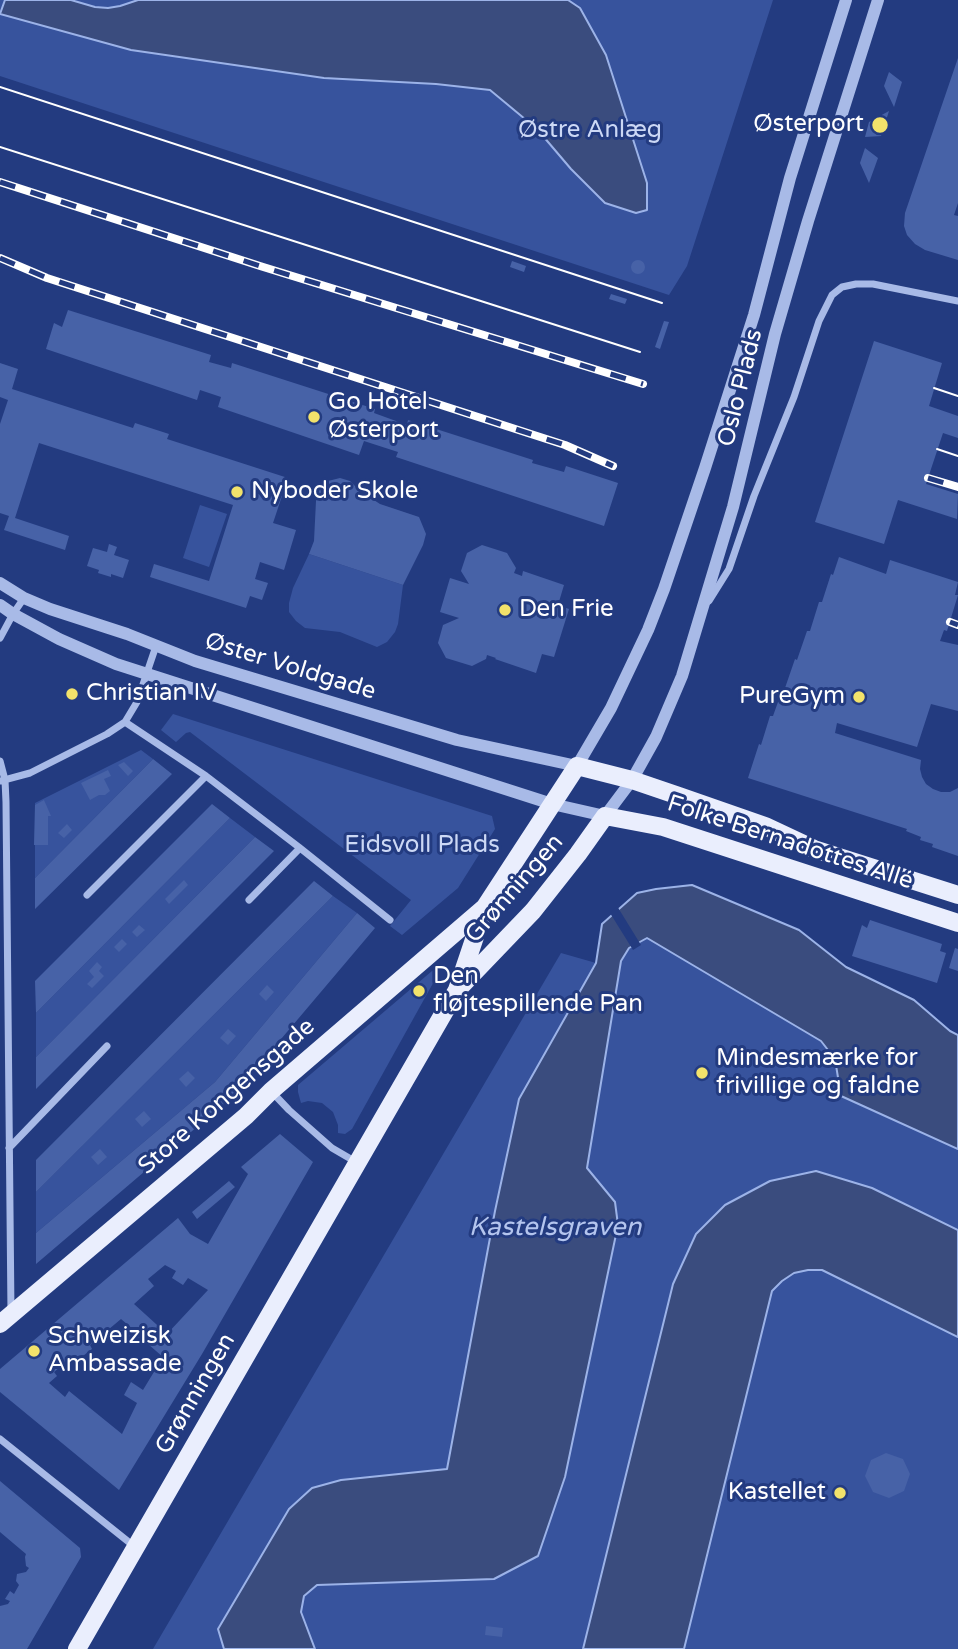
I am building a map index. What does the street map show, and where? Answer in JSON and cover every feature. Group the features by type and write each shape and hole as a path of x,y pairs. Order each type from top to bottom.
{"main road":[{"name":"Folke Bernadottes Allé","path":"576,766 632,780 765,826 814,849 958,895"},
{"name":"Grønningen","path":"77,1649 457,990 485,907 576,766"},
{"name":"Folke Bernadottes Allé","path":"605,816 663,827 958,923"},
{"name":"Grønningen","path":"457,990 533,912 605,816"},
{"name":"Store Kongensgade","path":"5,1320 246,1116 271,1091 485,907"}],"street":[{"name":"Oslo Plads","path":"576,766 611,708 664,589 754,315 790,178 846,0"},
{"name":"Oslo Plads","path":"605,816 632,780 656,737 682,676 733,507 775,334 878,0"},
{"path":"701,614 729,569 754,496 794,397 819,321 832,295 842,287 873,284 958,301"},
{"name":"Øster Voldgade","path":"0,583 24,598 50,609 127,634 195,661 457,740 576,766"},
{"path":"0,638 24,598"},
{"name":"Øster Voldgade","path":"0,605 59,639 116,664 552,804 605,816"},
{"path":"3,781 30,773 125,722 137,702 156,646"},
{"path":"125,722 206,776 390,920"},
{"path":"0,761 3,781 9,1148 5,1320"},
{"path":"87,895 206,776"},
{"path":"249,900 300,848"},
{"path":"9,1148 107,1046"},
{"path":"271,1091 332,1148 357,1163"},
{"path":"0,1439 136,1548"}],"green space":[{"name":"Østre Anlæg","path":"0,0 773,0 687,266 669,295 0,76"},
{"path":"200,505 227,514 209,567 183,558"},
{"path":"309,554 403,585 398,624 387,642 377,647 340,632 305,628 296,621 289,612 289,603"},
{"name":"Eidsvoll Plads","path":"173,714 492,816 495,829 458,888 402,935 390,926 411,900 190,732 176,742 161,730"},
{"path":"141,750 153,759 35,878 35,803"},
{"path":"230,818 255,837 36,1057 36,1013"},
{"path":"333,896 357,913 215,1082 36,1233 36,1192"},
{"path":"647,938 821,1041 835,1059 842,1096 958,1149 958,1230 872,1188 696,1234 673,1284 583,1649 315,1649 301,1613 304,1596 317,1585 494,1579 538,1556 565,1477 618,1225 615,1202 587,1168 621,961 629,948"},
{"path":"561,953 596,963 519,1099 495,1211 447,1469 341,1480 289,1509 218,1628 224,1649 153,1649"},
{"path":"432,971 436,971 437,976 352,1129 345,1134 338,1133 333,1112 322,1103 301,1103 298,1085"},
{"name":"Kastellet","path":"822,1270 958,1337 958,1649 684,1649 772,1291 794,1273"}],"water":[{"path":"5,0 71,0 108,8 138,0 568,0 580,8 606,55 647,183 647,210 636,213 605,203 537,129 490,90 324,78 131,50 0,14"},
{"name":"Kastelsgraven","path":"692,885 799,930 846,967 914,1000 958,1035 958,1149 841,1096 835,1059 821,1041 647,938 629,948 621,961 587,1168 615,1202 618,1225 565,1477 538,1556 494,1579 317,1585 304,1596 301,1612 315,1649 224,1649 218,1629 289,1509 312,1488 341,1480 447,1469 495,1211 519,1099 596,963 602,924 637,893"},
{"name":"Kastelsgraven","path":"816,1171 872,1188 958,1230 958,1337 822,1270 794,1273 782,1281 772,1291 684,1649 583,1649 673,1284 696,1234 725,1205 770,1181"}],"pier":[{"path":"617,906 641,945 633,950 610,913"}],"building":[{"path":"958,58 958,203 954,215 958,216 958,260 925,250 915,244 907,235 904,226 905,213"},
{"path":"889,72 902,82 894,107 884,86"},
{"path":"889,111 881,136 865,137 869,122"},
{"path":"865,148 878,158 869,183 860,163"},
{"path":"635,260 641,260 645,267 641,274 635,274 631,270 631,264"},
{"path":"512,261 526,266 524,272 510,267"},
{"path":"611,294 627,299 625,304 609,299"},
{"name":"Go Hotel Østerport","path":"68,310 211,355 209,362 231,368 232,363 375,409 374,413 407,425 408,420 533,460 532,463 564,472 566,466 618,483 604,526 396,457 398,452 364,441 359,455 218,407 221,397 200,390 197,400 46,349 54,323 62,327"},
{"path":"664,321 669,322 660,349 655,347"},
{"path":"874,341 942,363 929,406 958,416 958,438 943,433 926,484 958,494 957,519 898,500 884,544 815,522"},
{"name":"Nyboder Skole","path":"0,363 18,369 12,389 133,428 135,423 169,434 167,439 288,478 273,523 296,530 284,570 260,562 255,579 268,583 262,600 250,596 246,608 150,577 154,564 209,581 233,505 39,443 15,518 69,536 65,550 4,530 9,516 0,513 0,424 8,400 0,397"},
{"path":"340,478 350,481 380,504 419,517 426,534 403,585 309,554 314,541 319,490 328,481"},
{"path":"109,544 117,547 114,555 129,560 123,578 98,573 99,570 87,566 93,548 107,552"},
{"name":"Den Frie","path":"482,545 507,553 516,568 514,573 522,576 523,571 564,585 558,605 569,609 554,657 542,654 536,673 487,655 486,659 472,666 446,658 438,643 443,625 459,618 440,612 450,578 469,584 461,571 467,553"},
{"path":"839,557 886,574 890,560 958,582 955,595 958,595 947,631 944,630 940,641 958,645 958,711 931,704 917,747 837,723 835,733 921,760 922,777 933,789 950,792 958,788 958,856 932,847 933,844 920,840 921,837 906,831 907,829 748,778 770,716 773,716 807,631 810,631 819,602 822,602"},
{"path":"153,759 172,774 35,909 35,878"},
{"path":"124,762 133,771 128,776 118,765"},
{"path":"108,770 111,776 104,779 110,791 90,800 81,783"},
{"path":"44,800 51,816 48,816 48,845 34,845 35,805"},
{"path":"212,804 230,818 36,1013 35,981"},
{"path":"67,824 72,830 64,838 58,833"},
{"path":"255,837 274,851 36,1089 36,1057"},
{"path":"184,880 188,885 169,904 165,899"},
{"path":"314,881 333,896 36,1192 36,1160"},
{"path":"357,913 375,928 232,1097 36,1264 36,1233 215,1082"},
{"path":"870,920 942,944 940,951 946,953 937,983 852,956 862,925 867,928"},
{"path":"139,925 145,930 137,937 132,932"},
{"path":"122,939 127,944 119,952 114,947"},
{"path":"955,948 958,949 958,971 949,968"},
{"path":"97,962 102,967 99,971 104,976 92,988 87,984 94,977 89,971"},
{"path":"267,985 274,992 266,1001 259,994"},
{"path":"228,1029 236,1036 228,1045 220,1038"},
{"path":"188,1071 195,1078 186,1087 179,1079"},
{"path":"144,1111 151,1119 142,1127 135,1119"},
{"path":"280,1134 313,1162 202,1354 119,1490 0,1392 0,1369 178,1218 190,1234 208,1244 248,1174 241,1167","holes":["165,1265 176,1271 172,1278 183,1285 188,1278 208,1290 167,1334 134,1304 154,1286 148,1279","121,1319 134,1330 128,1337 135,1344 141,1338 163,1357 143,1390 131,1382 124,1395 137,1403 122,1434 69,1391 65,1397 49,1383 57,1376 54,1372 75,1355 79,1359 92,1349 90,1345"]},
{"path":"100,1149 107,1157 98,1165 91,1157"},
{"path":"229,1181 235,1187 197,1219 192,1212"},
{"path":"886,1453 903,1459 910,1474 904,1491 889,1498 873,1492 865,1476 871,1460"},
{"path":"0,1481 80,1548 81,1557 27,1649 0,1649 0,1606 8,1604 10,1601 5,1599 10,1591 14,1594 19,1585 16,1581 17,1574 26,1572 29,1568 26,1566 26,1554 0,1532"},
{"path":"486,1626 503,1628 502,1637 485,1635"}],"tram line":[{"path":"0,87 662,303"},
{"path":"0,147 640,352"},
{"path":"934,388 958,396"},
{"path":"937,449 958,456"}],"railway":[{"path":"0,182 260,266 643,384"},
{"path":"0,258 47,278 565,445 613,466"},
{"path":"928,478 958,487"},
{"path":"950,622 958,625"}],"place":[{"name":"Østerport","path":"880,125"},
{"name":"Go Hotel Østerport","path":"314,417"},
{"name":"Nyboder Skole","path":"237,492"},
{"name":"Den Frie","path":"505,610"},
{"name":"Christian IV","path":"72,694"},
{"name":"PureGym","path":"859,697"},
{"name":"Den fløjtespillende Pan","path":"419,991"},
{"name":"Mindesmærke for frivillige og faldne","path":"702,1073"},
{"name":"Schweizisk Ambassade","path":"34,1351"},
{"name":"Kastellet","path":"840,1493"}]}
